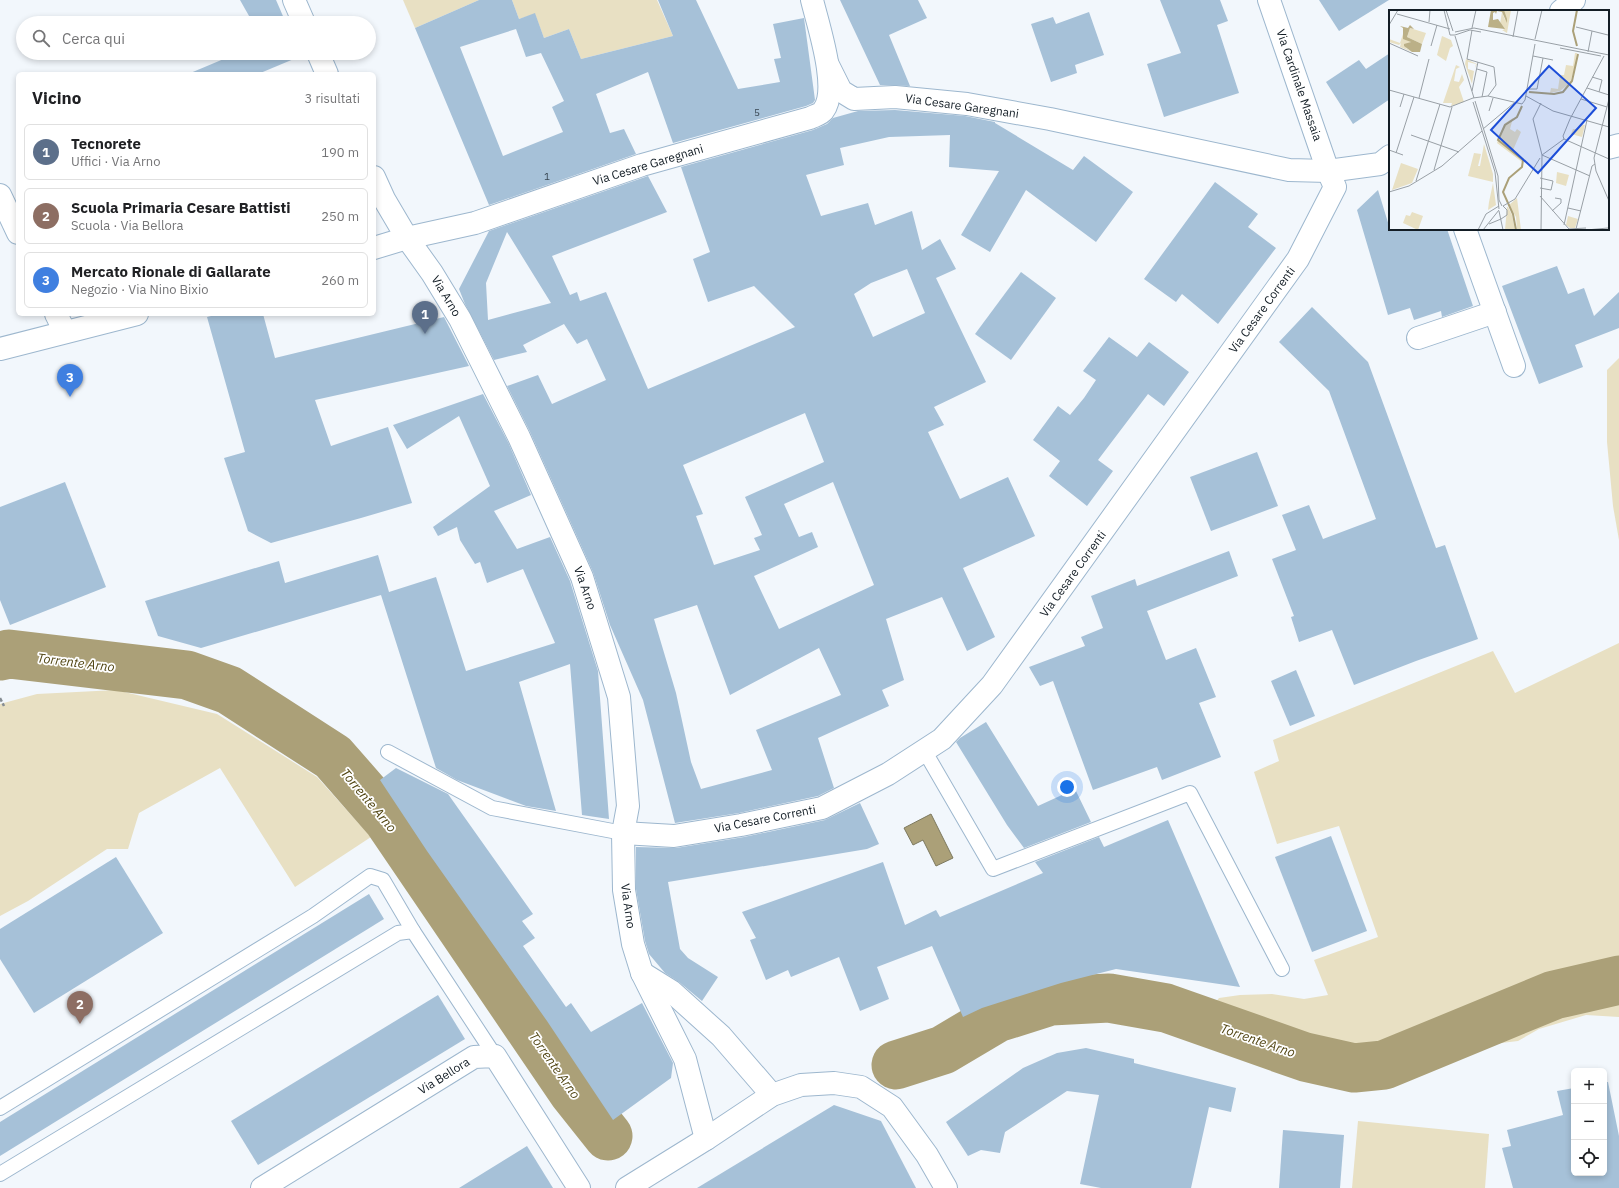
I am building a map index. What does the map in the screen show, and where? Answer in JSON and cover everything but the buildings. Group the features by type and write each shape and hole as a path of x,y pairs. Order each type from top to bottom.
{"street":[{"path":"294,0 301,16"},
{"path":"812,0 828,65"},
{"name":"Via Cardinale Massaia","path":"1269,0 1328,171"},
{"path":"1563,10 1574,0"},
{"path":"321,60 326,72"},
{"name":"Via Cesare Garegnani","path":"828,65 841,91 854,99 895,97 968,104 1058,121 1289,170 1328,171"},
{"name":"Via Cesare Garegnani","path":"376,247 407,238 475,223 642,165 810,118 823,112 830,97 828,65"},
{"path":"1609,148 1619,145"},
{"path":"1328,171 1387,162"},
{"name":"Via Cesare Correnti","path":"623,833 674,836 741,825 822,808 888,774 942,738 992,685 1298,259 1335,187 1328,171"},
{"name":"Via Arno","path":"376,181 384,199 407,238 432,272 460,319 519,437 582,577 619,697 628,806 623,833 624,890 633,944 642,973 685,1058 706,1139"},
{"path":"0,196 16,229"},
{"path":"1465,230 1514,366"},
{"path":"1418,338 1495,312"},
{"path":"0,348 61,323 120,316"},
{"path":"642,973 671,991 721,1036 772,1094"},
{"path":"495,1056 580,1188"},
{"name":"Via Bellora","path":"262,1188 474,1057 495,1056"},
{"path":"627,1188 706,1139 772,1094 801,1085 834,1083 861,1087 892,1107 927,1155 946,1188"}],"lane":[{"path":"924,750 993,869 1190,793 1282,969"},
{"path":"388,752 492,808 623,833"},
{"path":"0,1108 313,916 370,876 383,880 413,931 495,1056"},
{"path":"0,1174 398,933 413,931"}],"path":[{"path":"0,698 4,706"}],"shaded area":[{"path":"403,0 479,0 415,28"},
{"path":"512,0 657,0 673,36 581,59 569,29 544,38 535,14 519,19"},
{"path":"1619,358 1619,540 1613,506 1607,442 1607,370"},
{"path":"1619,643 1619,1017 1586,1015 1539,1029 1518,1041 1477,1046 1414,1071 1365,1087 1342,1082 1262,1053 1221,1053 1190,1035 1219,998 1240,995 1272,994 1304,999 1328,995 1314,960 1378,937 1339,826 1277,844 1254,772 1279,761 1273,740 1493,651 1515,693"},
{"path":"116,690 217,714 317,777 371,837 295,887 220,768 139,813 128,849 107,849 28,901 0,916 0,704 37,694"},
{"path":"931,814 953,858 936,866 923,840 913,845 904,828"},
{"path":"1358,1121 1489,1134 1485,1188 1352,1188"}],"waterway":[{"name":"Torrente Arno","path":"0,656 9,654 187,675 229,690 333,757 388,820 573,1092 608,1136"},
{"name":"Torrente Arno","path":"896,1065 943,1050 997,1018 1051,1001 1109,998 1166,1008 1305,1057 1354,1068 1384,1065 1554,995 1619,980"}],"place":[{"name":"Tecnorete","path":"425,334"},
{"name":"Mercato Rionale di Gallarate","path":"70,397"},
{"name":"Scuola Primaria Cesare Battisti","path":"80,1024"}]}
